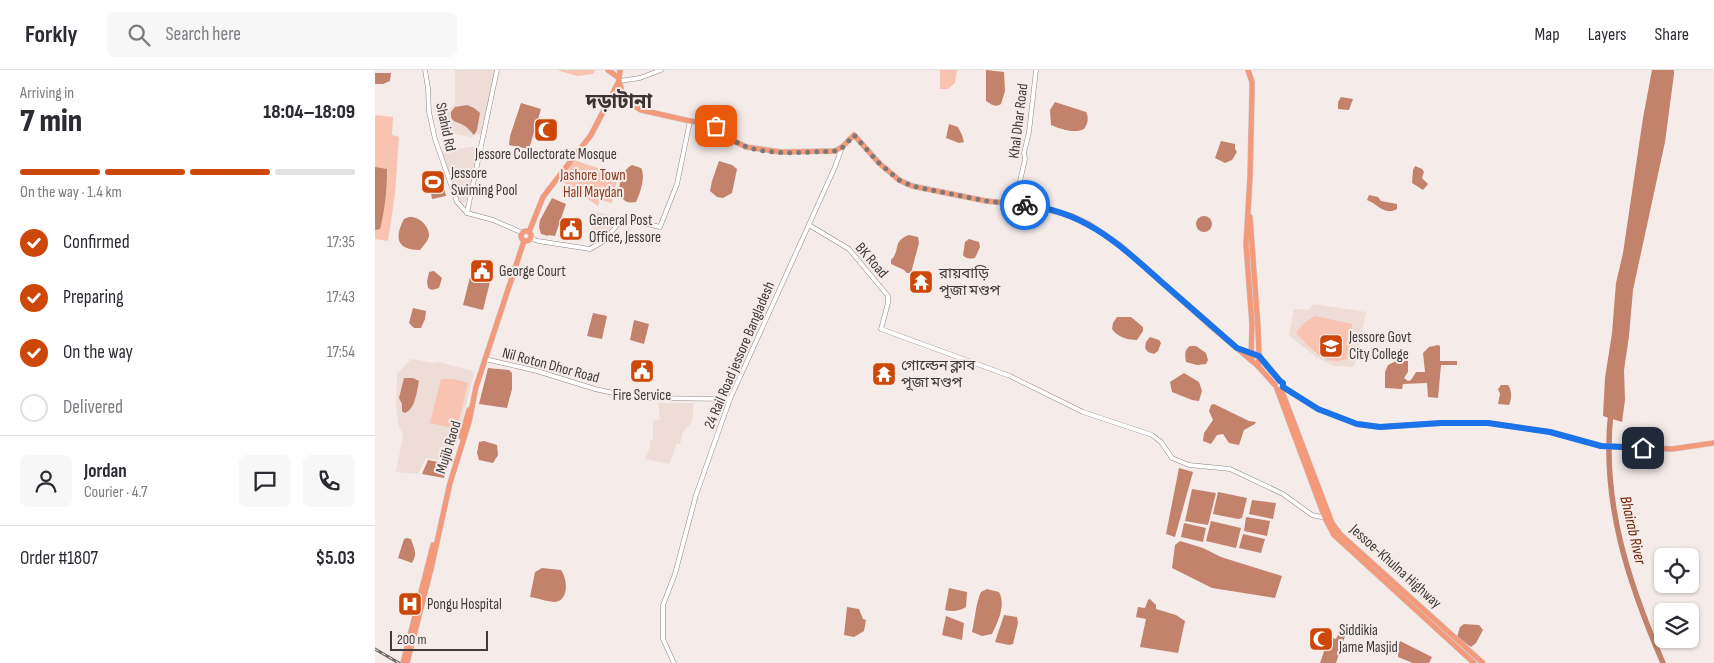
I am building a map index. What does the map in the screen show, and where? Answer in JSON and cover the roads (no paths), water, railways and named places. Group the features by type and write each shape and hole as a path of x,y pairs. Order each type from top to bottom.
{"highway":[{"path":"620,70 619,80 622,92 635,107 691,121 713,124 738,144 746,147 781,152 835,151 842,148"},
{"path":"1248,70 1252,82 1246,244 1252,324 1251,360"},
{"path":"608,71 619,80"},
{"path":"485,359 524,241 521,237 527,234 543,197 591,134 619,80"},
{"name":"Jessoe-Khulna Highway","path":"842,148 854,135 879,163 899,180 912,186 986,201 1034,206 1071,216 1121,245 1279,386"},
{"path":"1249,197 1259,356 1258,366"},
{"path":"524,241 529,240 527,234"},
{"name":"Jessoe-Khulna Highway","path":"1237,348 1259,356 1279,386 1334,534 1474,663"},
{"name":"Mujib Raod","path":"407,663 433,565 441,518 464,434 473,392 485,359"},
{"path":"1279,386 1318,409 1357,424 1380,427 1441,423 1488,423 1543,431 1601,446 1672,449 1714,443"},
{"path":"403,663 441,518"},
{"name":"Jessoe-Khulna Highway","path":"1328,518 1340,534 1483,663"}],"street":[{"name":"Shahid Rd","path":"425,70 429,112 440,156 457,202 467,213"},
{"path":"497,70 467,213 493,220 527,234 538,241 590,248 604,241 623,218 660,226 677,184 691,121"},
{"path":"619,80 640,78 661,70"},
{"name":"Khal Dhar Road","path":"1015,204 1025,159 1024,153 1029,132 1036,70"},
{"name":"24 Rail Road jessore Bangladesh","path":"674,663 663,639 663,605 677,567 696,494 730,399 842,148"},
{"name":"BK Road","path":"809,225 849,249 888,296 881,329 1010,376 1083,412 1152,434 1161,442 1171,458 1189,465 1230,469 1283,494 1312,515 1328,518"},
{"name":"Nil Roton Dhor Road","path":"485,359 537,371 612,393 644,398 730,399"}],"waterway":[{"name":"Bhairab River","path":"1611,411 1610,477 1620,540 1639,602 1663,663"}],"railway":[{"path":"375,649 399,663"}],"place":[{"name":"Jessore Collectorate Mosque","path":"546,130"},
{"name":"Jessore Swiming Pool","path":"433,182"},
{"name":"General Post Office, Jessore","path":"571,229"},
{"name":"George Court","path":"482,271"},
{"name":"রায়বাড়ি পূজা মণ্ডপ","path":"921,282"},
{"name":"Jessore Govt City College","path":"1331,346"},
{"name":"Fire Service","path":"642,371"},
{"name":"গোল্ডেন ক্লাব পূজা মণ্ডপ","path":"884,374"},
{"name":"Pongu Hospital","path":"410,604"},
{"name":"Siddikia Jame Masjid","path":"1321,639"}],"district":[{"name":"দড়াটানা","path":"619,101"}],"park label":[{"name":"Jashore Town Hall Maydan","path":"593,184"}]}
